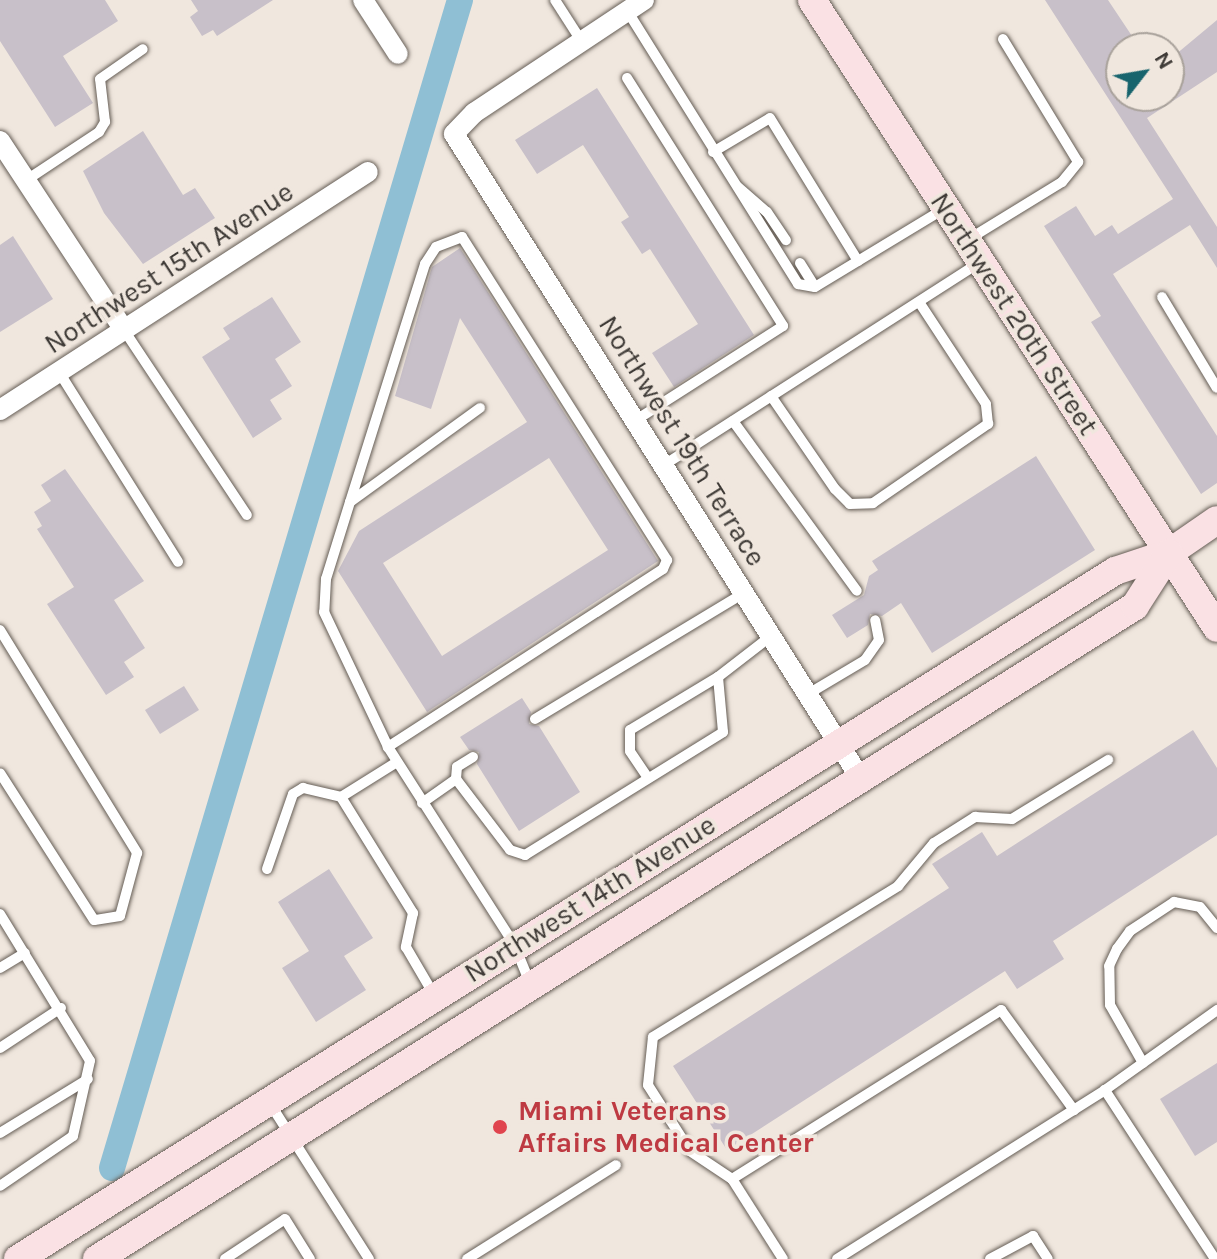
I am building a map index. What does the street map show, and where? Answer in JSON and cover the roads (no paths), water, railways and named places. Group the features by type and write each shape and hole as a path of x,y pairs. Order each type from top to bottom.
{"street":[{"path":"363,0 398,54"},
{"name":"Northwest 20th Street","path":"812,0 1217,628"},
{"path":"582,43 636,6"},
{"name":"Northwest 19th Terrace","path":"582,43 474,113 454,134 861,779"},
{"path":"0,141 124,330"},
{"name":"Northwest 15th Avenue","path":"0,410 368,172"},
{"name":"Northwest 14th Avenue","path":"18,1259 514,944 840,745 1115,571 1169,553 1217,520"},
{"name":"Northwest 14th Avenue","path":"97,1259 1135,606 1169,553"}],"lane":[{"path":"555,0 582,43"},
{"path":"636,6 713,152 784,269 798,284 815,287 946,207"},
{"path":"664,465 919,302 974,251 1062,182 1078,162 1003,39"},
{"path":"25,181 99,132 105,122 100,79 143,49"},
{"path":"627,78 783,326 636,420"},
{"path":"713,152 770,118 858,261"},
{"path":"730,180 767,212 786,240"},
{"path":"388,747 663,569 667,560 462,237 436,247 425,264 326,579 326,626 388,747 514,944 531,984"},
{"path":"800,263 815,287"},
{"path":"1162,297 1217,388"},
{"path":"771,396 835,489 850,504 873,503 988,424 986,404 919,302"},
{"path":"124,330 247,515"},
{"path":"59,372 178,562"},
{"path":"350,502 480,408"},
{"path":"733,421 857,591"},
{"path":"535,719 744,593"},
{"path":"808,694 865,660 879,640 875,620"},
{"path":"0,630 137,853 120,916 94,920 0,773"},
{"path":"648,778 630,751 630,730 718,677 771,636"},
{"path":"473,757 457,767 456,779 510,850 525,855 723,732 718,677"},
{"path":"783,1259 732,1179 690,1151 648,1085 653,1037 898,886 934,843 975,817 1012,819 1108,760"},
{"path":"341,797 397,762"},
{"path":"422,803 456,779"},
{"path":"267,869 293,794 303,788 341,797 413,913 406,947 434,995"},
{"path":"1143,1063 1110,1005 1109,966 1117,949 1130,931 1174,902 1200,907 1217,928"},
{"path":"0,914 86,1047 88,1079 73,1136 0,1186"},
{"path":"0,968 25,953"},
{"path":"0,1048 61,1008"},
{"path":"732,1179 1001,1010 1074,1110"},
{"path":"837,1259 1105,1090 1217,1010"},
{"path":"0,1133 88,1079"},
{"path":"1105,1090 1215,1259"},
{"path":"268,1100 369,1259"},
{"path":"467,1259 616,1165"},
{"path":"225,1259 285,1219 310,1259"},
{"path":"990,1259 1033,1236 1048,1259"}],"waterway":[{"path":"112,1168 460,0"}],"place":[{"name":"Miami Veterans Affairs Medical Center","path":"500,1127"}]}
